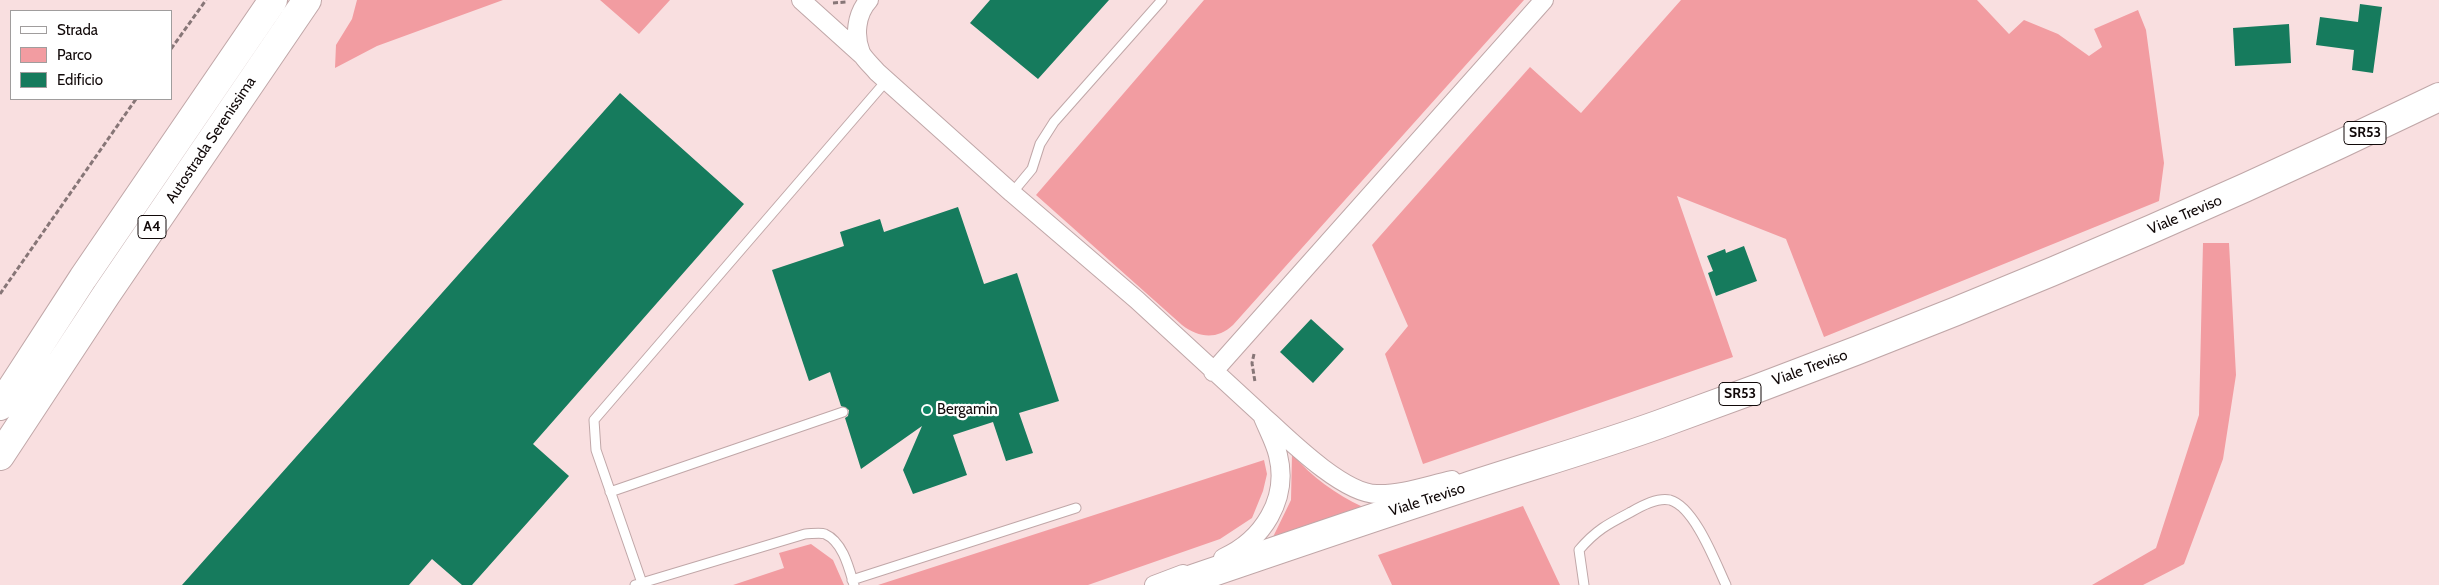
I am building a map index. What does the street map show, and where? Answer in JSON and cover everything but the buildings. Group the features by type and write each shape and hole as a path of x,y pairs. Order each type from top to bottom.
{"main road":[{"name":"Autostrada Serenissima","path":"0,406 83,278 273,0"},
{"name":"Autostrada Serenissima","path":"0,456 106,295 307,0"},
{"name":"Viale Treviso","path":"1175,585 1346,526 1658,425 1903,333 2174,221 2291,169 2439,97"},
{"name":"Viale Treviso","path":"2291,169 2345,153 2439,116"}],"street":[{"path":"862,54 857,38 857,23 869,0"},
{"path":"1213,372 1544,0"},
{"path":"806,5 862,54 887,80 1012,193 1137,300 1262,416 1322,467 1360,491 1377,494 1460,478 1553,447 1658,425"},
{"path":"1154,585 1236,552 1257,536 1271,517 1281,474 1278,454 1262,416"}],"lane":[{"path":"1012,193 1032,169 1040,144 1054,122 1162,0"},
{"path":"887,80 594,420 596,450 638,584 805,534 824,534 834,540 841,549 853,582 1076,508"},
{"path":"610,492 842,412"},
{"path":"1584,585 1580,550 1596,531 1647,503 1670,500 1694,521 1726,585"}],"path":[{"path":"172,48 206,0"},
{"path":"806,5 818,2 835,3 851,0"},
{"path":"0,294 135,100"}],"green space":[{"path":"357,0 503,0 377,46 335,68 336,45 352,19"},
{"path":"600,0 670,0 639,34"},
{"path":"1204,0 1524,0 1233,325 1221,333 1208,336 1195,333 1182,325 1036,195"},
{"path":"1681,0 1977,0 2009,34 2024,20 2058,34 2089,56 2102,47 2094,29 2138,10 2146,30 2164,163 2159,201 1824,337 1786,239 1677,196 1733,357 1423,464 1385,354 1408,326 1372,245 1530,67 1581,113"},
{"path":"2203,243 2229,243 2236,375 2223,459 2184,564 2143,585 2092,585 2156,548 2199,415"},
{"path":"1292,454 1324,484 1363,507 1273,537 1291,500"},
{"path":"1264,460 1267,474 1263,491 1252,518 1220,539 1088,585 878,585"},
{"path":"1523,506 1560,585 1392,585 1378,555"},
{"path":"811,544 833,560 844,585 733,585 784,568 779,553"}],"place":[{"name":"Bergamin","path":"927,410"}]}
